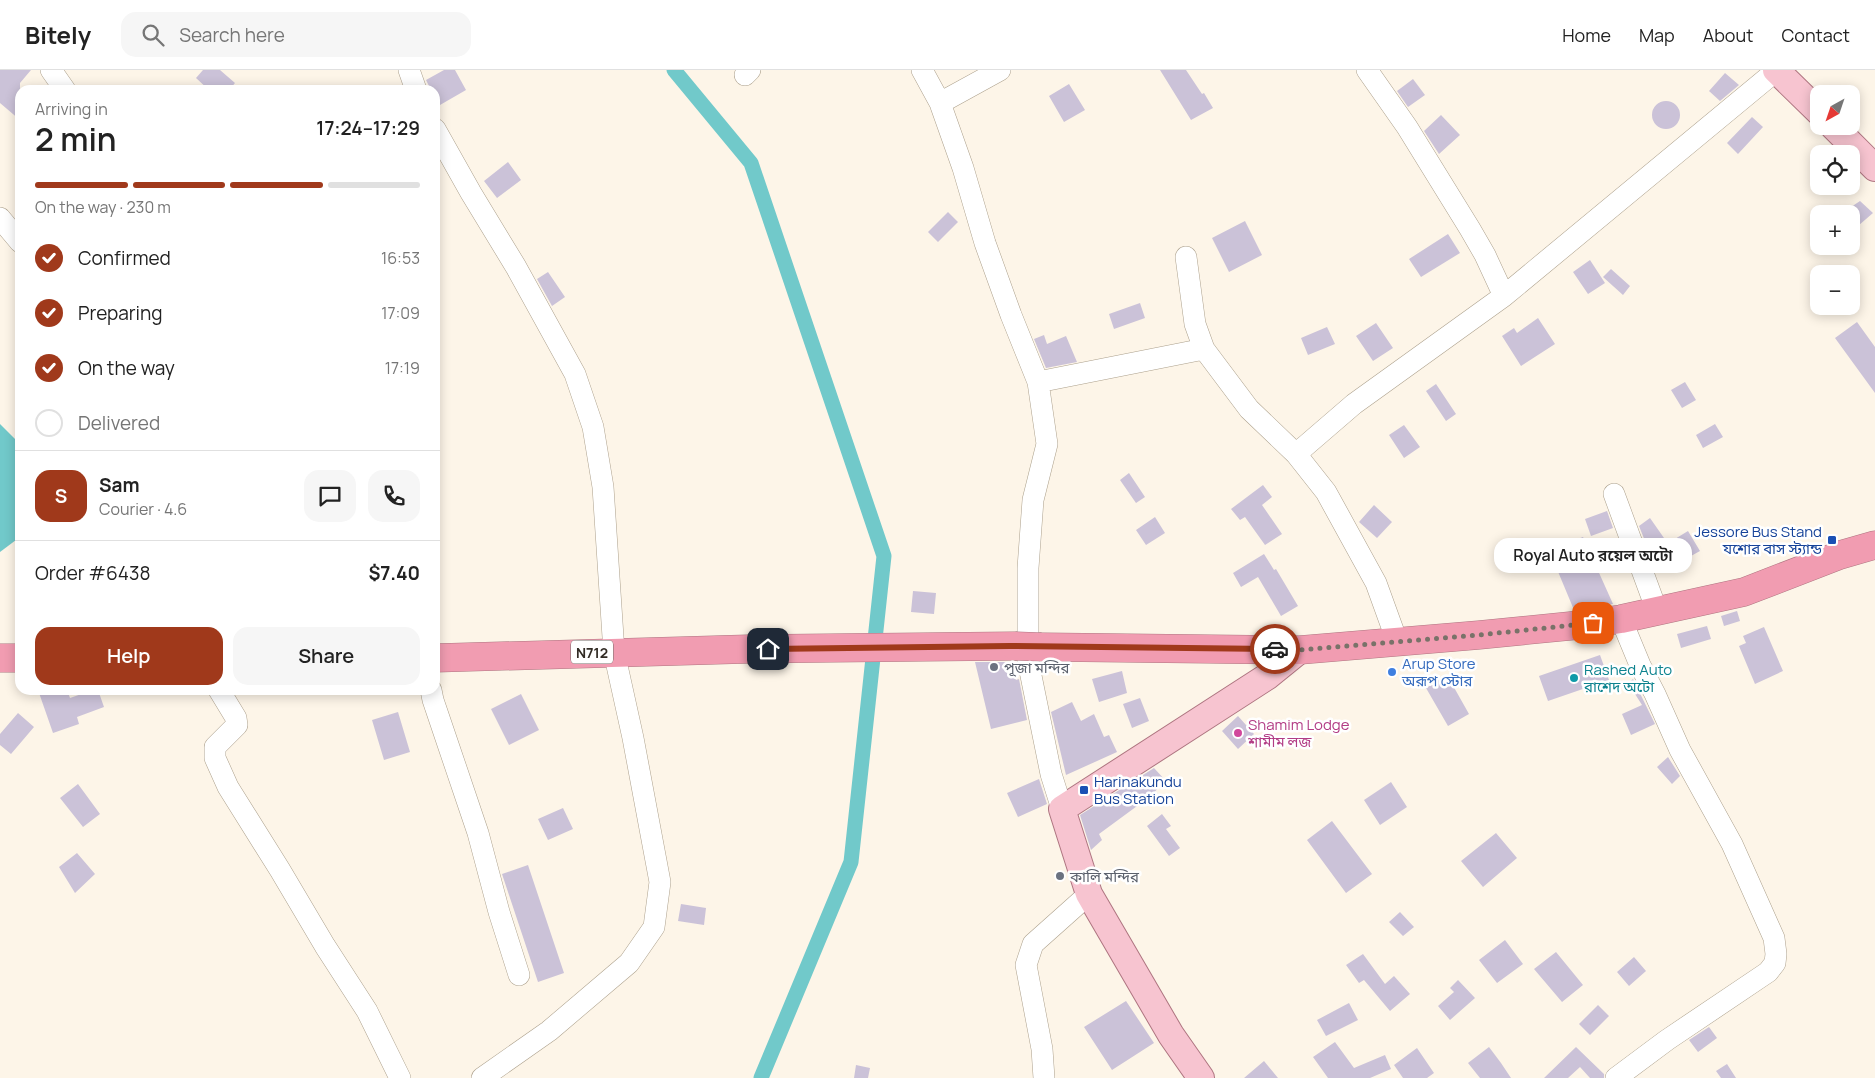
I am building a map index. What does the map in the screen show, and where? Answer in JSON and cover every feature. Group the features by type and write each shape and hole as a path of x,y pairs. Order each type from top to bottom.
{"highway":[{"name":"N712","path":"1840,555 1875,532"},
{"name":"N712","path":"440,658 749,649 1028,647 1300,650 1479,635 1621,619 1744,592 1840,555 1875,545"},
{"path":"0,658 15,658"}],"main road":[{"path":"1777,70 1810,103"},
{"path":"1797,70 1813,85"},
{"path":"1860,131 1875,146"},
{"path":"1841,135 1875,168"},
{"path":"1200,1078 1171,1035 1089,894 1062,809 1268,676 1300,650"}],"street":[{"path":"51,70 62,85"},
{"path":"409,70 414,85"},
{"path":"922,70 940,103 964,168 985,243 1010,315 1038,382 1047,444 1033,500 1028,568 1028,661 1051,774 1062,809"},
{"path":"940,103 1000,70"},
{"path":"1367,70 1407,127 1470,229 1485,255 1504,296"},
{"path":"1296,454 1354,404 1504,296 1777,70"},
{"path":"440,138 516,267 575,374 593,427 603,488 614,652 633,738 660,882 654,927 629,963 548,1031 482,1078"},
{"path":"0,218 15,236"},
{"path":"1186,256 1195,324 1204,349 1249,409 1296,454 1326,492 1372,574 1396,641"},
{"path":"1038,382 1204,349"},
{"path":"1614,494 1657,611"},
{"path":"1616,1078 1667,1040 1768,972 1775,964 1776,954 1774,938 1750,882 1732,844 1680,750 1655,694 1640,666 1621,619"},
{"path":"222,695 236,718 237,725 215,747 215,758 228,787 367,1011 400,1078"},
{"path":"432,695 478,833 519,974"},
{"path":"1044,1078 1042,1049 1026,965 1029,951 1033,944 1089,894"}],"water":[{"path":"0,424 15,439 15,541 0,552"}],"building":[{"path":"0,70 31,70 20,85 15,85 15,116 0,103"},
{"path":"203,70 220,70 235,83 233,85 204,85 196,78"},
{"path":"444,70 455,70 466,90 440,105 440,85 428,85 426,80"},
{"path":"1160,70 1186,70 1213,108 1191,120"},
{"path":"1725,73 1739,85 1720,101 1709,91"},
{"path":"1413,79 1425,95 1408,107 1397,91"},
{"path":"1069,84 1085,110 1064,122 1049,96"},
{"path":"1666,101 1676,105 1680,115 1676,125 1666,129 1656,125 1652,115 1656,105"},
{"path":"1441,115 1460,135 1439,154 1424,131"},
{"path":"1752,117 1763,127 1738,154 1727,143"},
{"path":"508,162 521,180 497,198 484,181"},
{"path":"1860,201 1873,213 1860,224 1860,205 1854,205"},
{"path":"948,212 958,222 938,242 928,232"},
{"path":"1245,221 1262,255 1229,272 1212,238"},
{"path":"1448,234 1460,253 1421,277 1409,259"},
{"path":"1590,260 1605,283 1588,294 1573,272"},
{"path":"1611,269 1630,286 1623,295 1603,277"},
{"path":"548,272 565,297 552,306 537,279"},
{"path":"1140,303 1145,318 1114,329 1109,314"},
{"path":"1538,318 1555,344 1521,366 1502,336 1514,328 1517,333"},
{"path":"1857,322 1875,347 1875,393 1835,338"},
{"path":"1376,323 1393,348 1373,361 1356,336"},
{"path":"1327,327 1335,344 1308,355 1301,338"},
{"path":"1044,335 1047,344 1066,336 1077,362 1046,368 1034,339"},
{"path":"1685,382 1696,400 1682,408 1671,390"},
{"path":"1436,384 1456,414 1446,421 1426,391"},
{"path":"1715,424 1723,437 1703,448 1696,435"},
{"path":"1404,425 1420,447 1404,458 1389,435"},
{"path":"1129,473 1145,497 1136,503 1120,480"},
{"path":"1263,485 1272,497 1262,505 1282,534 1265,545 1245,517 1240,520 1231,509"},
{"path":"1374,505 1392,522 1377,538 1359,522"},
{"path":"1607,511 1613,528 1591,536 1585,519"},
{"path":"1155,517 1165,533 1146,545 1136,530"},
{"path":"1650,518 1664,538 1649,548 1639,526"},
{"path":"1688,531 1700,551 1682,561 1670,542"},
{"path":"1583,537 1613,604 1574,610 1549,550"},
{"path":"1264,554 1274,570 1276,569 1298,606 1281,616 1258,577 1241,587 1233,573"},
{"path":"913,591 936,593 934,614 911,612"},
{"path":"1737,611 1740,621 1724,626 1721,616"},
{"path":"1707,626 1711,639 1681,648 1677,634"},
{"path":"1764,627 1783,671 1755,684 1739,646 1746,643 1743,636"},
{"name":"Rashed Auto রাশেদ অটো","path":"1600,655 1609,680 1548,701 1539,676"},
{"path":"975,662 1012,662 1016,680 1019,679 1027,720 991,729"},
{"path":"1122,671 1127,693 1099,702 1092,679"},
{"path":"1447,675 1469,714 1448,726 1426,688"},
{"path":"1633,679 1655,724 1631,735 1622,714 1642,705 1628,683"},
{"path":"521,694 539,730 509,745 491,709"},
{"path":"40,695 69,695 70,698 79,695 100,695 104,707 77,717 79,724 53,733"},
{"path":"1140,698 1149,721 1132,728 1123,704"},
{"path":"1072,702 1081,721 1094,714 1104,737 1109,735 1117,752 1066,775 1051,712"},
{"path":"398,712 410,752 384,760 372,720"},
{"path":"18,713 34,727 11,754 0,745 0,734"},
{"name":"Shamim Lodge শামীম লজ","path":"1238,716 1254,734 1238,749 1222,731"},
{"path":"1668,757 1680,776 1672,784 1657,767"},
{"path":"1154,768 1166,781 1148,798 1099,834 1102,840 1091,850 1080,815"},
{"path":"1039,779 1047,804 1018,817 1007,793"},
{"path":"1391,782 1407,807 1380,825 1364,800"},
{"path":"78,784 100,814 83,827 60,798"},
{"path":"563,808 573,829 548,840 538,819"},
{"path":"1162,814 1171,826 1166,829 1180,848 1169,856 1147,826"},
{"path":"1332,821 1372,874 1346,893 1307,840"},
{"path":"1496,833 1517,858 1483,887 1461,861"},
{"path":"77,853 95,874 75,893 59,867"},
{"path":"528,865 564,973 538,982 502,874"},
{"path":"681,904 706,908 704,925 678,921"},
{"path":"1400,912 1414,927 1403,936 1389,922"},
{"path":"1505,940 1523,964 1497,983 1479,960"},
{"path":"1556,952 1583,985 1562,1002 1534,969"},
{"path":"1363,954 1385,984 1394,976 1410,994 1390,1011 1364,980 1359,983 1346,965"},
{"path":"1634,957 1646,971 1629,986 1617,972"},
{"path":"1458,980 1475,998 1450,1020 1438,1006 1454,992 1450,988"},
{"path":"1126,1001 1154,1043 1112,1070 1084,1027"},
{"path":"1349,1003 1358,1020 1326,1036 1317,1020"},
{"path":"1598,1005 1609,1016 1590,1035 1579,1024"},
{"path":"1709,1027 1717,1038 1698,1052 1689,1040"},
{"path":"1335,1042 1354,1068 1385,1055 1391,1069 1370,1078 1328,1078 1313,1057"},
{"path":"1489,1047 1511,1078 1480,1078 1468,1063"},
{"path":"1576,1047 1604,1074 1604,1078 1590,1078 1580,1067 1568,1078 1544,1078"},
{"path":"1417,1048 1434,1073 1427,1078 1403,1078 1394,1065"},
{"path":"1264,1061 1278,1078 1244,1078"},
{"path":"1727,1064 1736,1078 1721,1078 1716,1071"},
{"path":"856,1065 870,1068 868,1078 854,1078"}],"waterway":[{"path":"674,70 751,163 884,556 851,862 761,1078"}],"way so far":[{"path":"1275,649 1300,650 1324,646 1479,635 1593,623"}],"place":[{"name":"Jessore Bus Stand যশোর বাস স্ট্যান্ড","path":"1832,540"},
{"name":"Royal Auto রয়েল অটো","path":"1593,623"},
{"name":"পূজা মন্দির","path":"994,667"},
{"name":"Arup Store অরূপ স্টোর","path":"1392,672"},
{"name":"Rashed Auto রাশেদ অটো","path":"1574,678"},
{"name":"Shamim Lodge শামীম লজ","path":"1238,733"},
{"name":"Harinakundu Bus Station","path":"1084,790"},
{"name":"কালি মন্দির","path":"1060,876"}],"route":[{"path":"768,649 1009,646 1275,649"}]}
